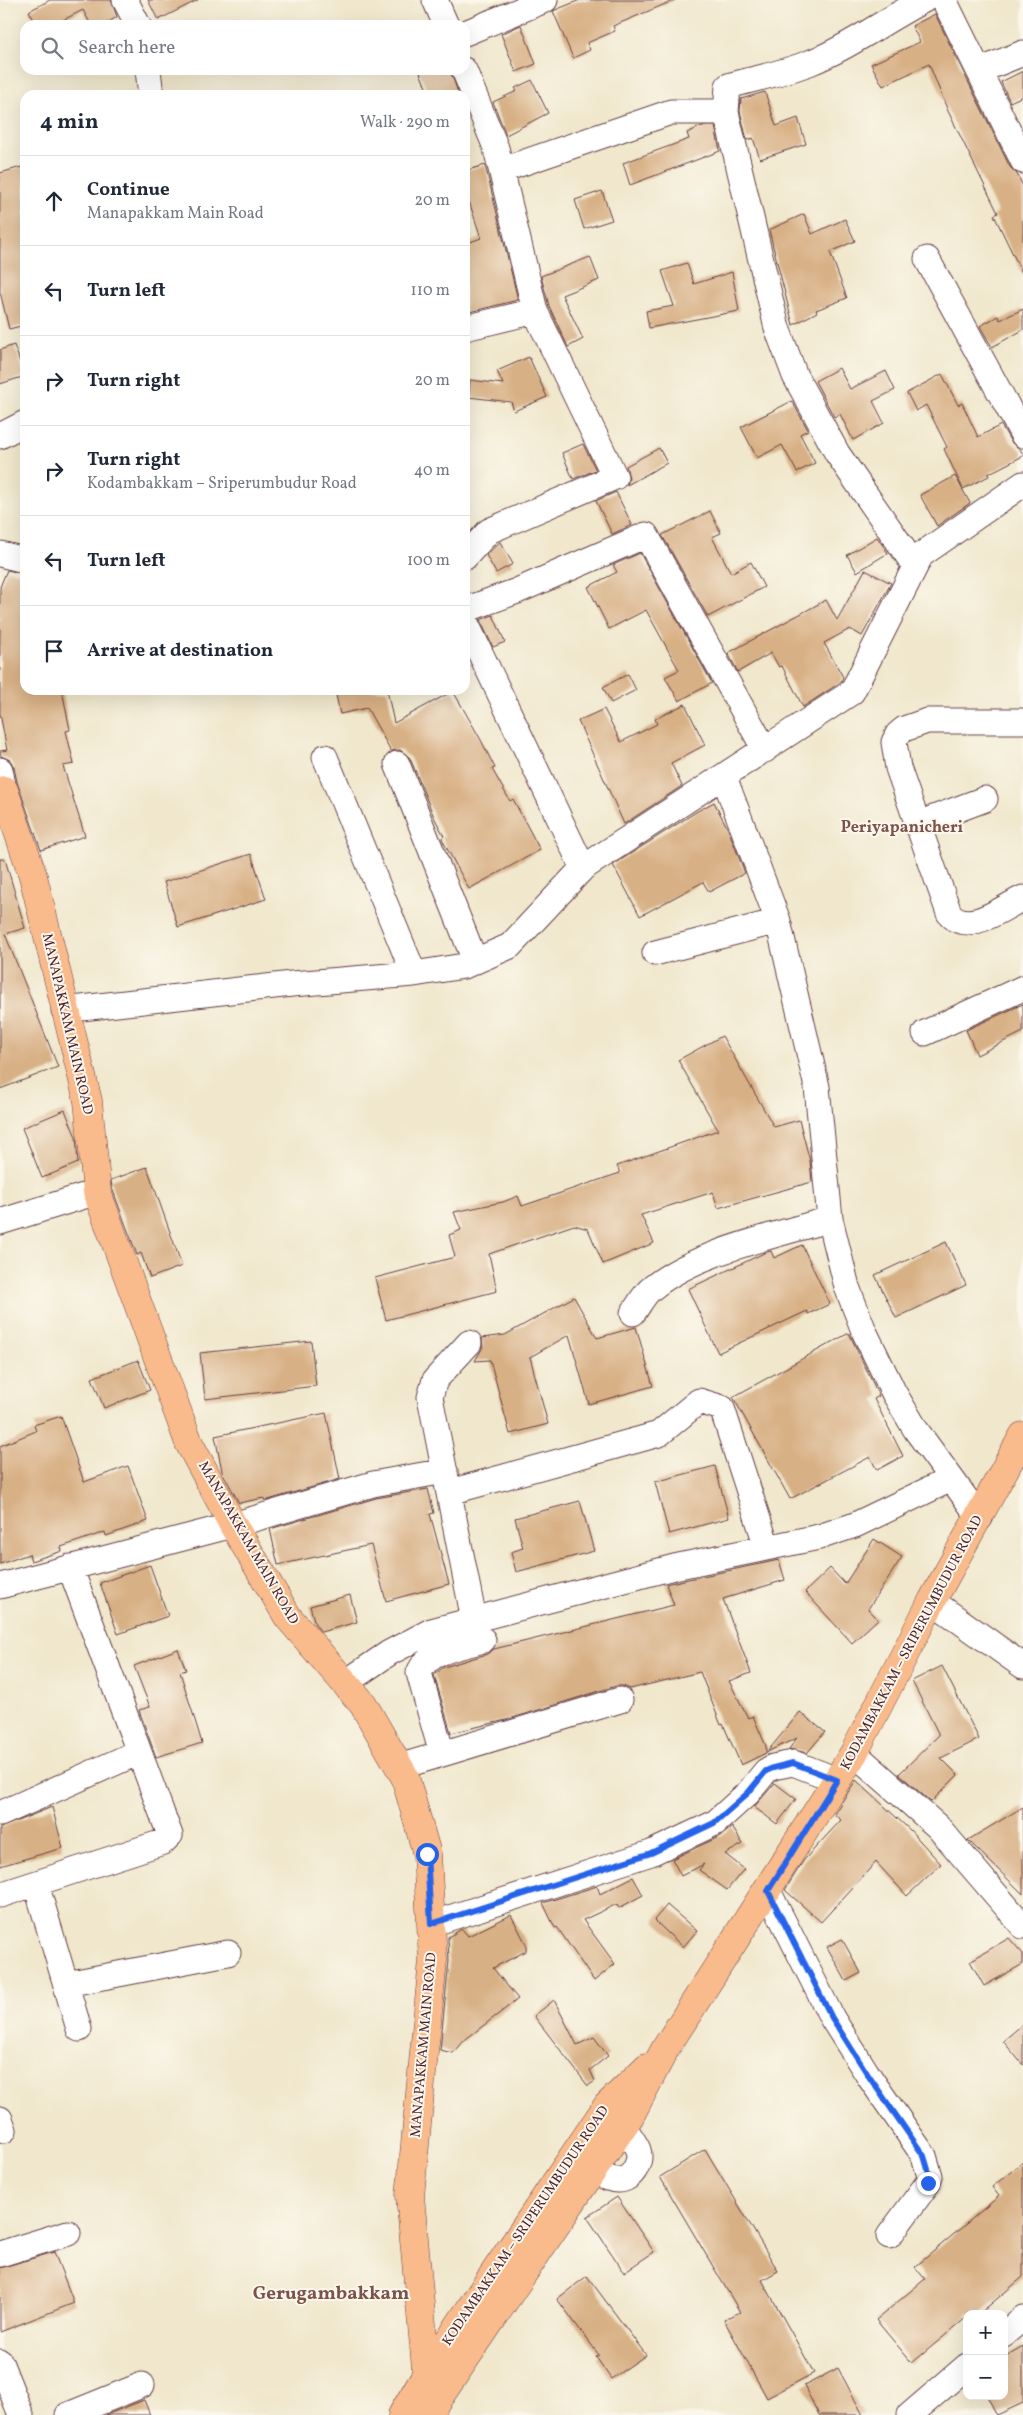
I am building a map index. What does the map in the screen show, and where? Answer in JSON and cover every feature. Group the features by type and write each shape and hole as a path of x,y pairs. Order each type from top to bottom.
{"main road":[{"name":"MANAPAKKAM MAIN ROAD","path":"1,783 32,876 88,1101 97,1192 189,1443 233,1525 288,1618 363,1704 399,1766 405,1777 427,1854 433,1960 410,2196 432,2414"},
{"name":"KODAMBAKKAM – SRIPERUMBUDUR ROAD","path":"432,2414 623,2126 665,2049 768,1891 854,1753 932,1601 1020,1448"},
{"name":"KODAMBAKKAM – SRIPERUMBUDUR ROAD","path":"402,2415 428,2371 607,2106 665,2049"}],"street":[{"path":"125,0 135,20"},
{"path":"435,0 444,20"},
{"path":"470,31 545,0"},
{"path":"915,566 838,454 795,376 777,328 726,112 728,86 809,63 849,44 890,18 924,0"},
{"path":"944,0 1023,161"},
{"path":"979,71 1023,52"},
{"path":"149,75 150,90"},
{"path":"466,75 496,148 535,311 615,477 488,531 470,551"},
{"path":"502,170 671,112 726,112"},
{"path":"927,259 1023,435"},
{"path":"470,327 535,311"},
{"path":"0,436 20,426"},
{"path":"64,1010 292,984 414,974 464,966 510,946 583,868 852,692 921,555 1023,484"},
{"path":"470,606 473,607 517,591 646,535 765,750"},
{"path":"0,554 20,559"},
{"path":"470,631 583,868"},
{"path":"1023,721 927,721 910,726 898,734 894,742 896,758 949,914 952,918 968,923 973,922 1023,898"},
{"path":"325,757 414,974"},
{"path":"397,764 475,961"},
{"path":"724,777 778,920 817,1087 830,1219 847,1287 864,1331 911,1422 980,1518"},
{"path":"918,824 985,799"},
{"path":"654,953 778,920"},
{"path":"925,1033 1023,988"},
{"path":"0,1222 97,1192"},
{"path":"633,1313 650,1289 678,1270 716,1255 830,1219"},
{"path":"469,1343 435,1380 430,1397 478,1630"},
{"path":"0,1586 233,1525 373,1484 448,1482 659,1434 699,1400 722,1408 767,1548"},
{"path":"442,1754 419,1673 423,1663 432,1656 478,1630 674,1567 819,1537 855,1525 951,1479"},
{"path":"0,1895 163,1842 170,1835 70,1567"},
{"path":"932,1601 1023,1666"},
{"path":"345,1683 389,1653 431,1631 478,1630"},
{"path":"399,1766 620,1700"},
{"path":"0,1814 139,1752"},
{"path":"854,1753 938,1827 1023,1926"},
{"path":"431,1924 651,1853 714,1823 748,1793 766,1771 773,1768 793,1763 837,1780"},
{"path":"36,1884 79,2029"},
{"path":"768,1891 832,2018 870,2078 924,2156 928,2166 928,2183 889,2236"},
{"path":"66,1984 228,1953"},
{"path":"0,2254 68,2233"},
{"path":"1008,2331 1023,2318"},
{"path":"0,2362 21,2415"},
{"path":"910,2415 963,2369"},
{"path":"68,2415 142,2385"}],"building":[{"path":"50,0 111,0 117,17 112,20 88,20 83,10 63,20 34,20 29,11"},
{"path":"148,0 198,0 158,20"},
{"path":"580,0 675,0 613,26 615,31 587,43 590,50 573,58 553,11"},
{"path":"935,14 1010,167 1017,174 1023,186 1023,275 994,215 998,213 948,111 929,64 883,86 871,64 920,42 912,26"},
{"path":"521,25 536,64 516,72 501,34"},
{"path":"1023,71 1023,96 1010,102 1001,82"},
{"path":"421,75 452,75 457,90 427,90"},
{"path":"532,80 548,113 506,135 493,102 517,91 515,88"},
{"path":"765,92 776,126 798,118 806,144 760,159 753,138 747,140 740,111 741,99"},
{"path":"702,126 715,126 720,151 630,185 623,163 689,139 687,133"},
{"path":"485,165 518,300 470,312 470,242 481,238 470,204 470,170"},
{"path":"20,167 20,326 9,329 0,292 0,173"},
{"path":"602,191 612,220 584,229 575,200"},
{"path":"804,214 812,234 845,219 855,241 830,252 847,298 816,310 817,312 793,325 769,230"},
{"path":"590,257 599,280 562,295 583,339 568,347 549,306 541,276"},
{"path":"687,263 694,284 732,272 739,311 649,328 646,311 674,306 662,271"},
{"path":"1023,309 1023,330 992,347 980,326 998,316 1000,320"},
{"path":"14,345 20,362 20,378 0,384 0,350"},
{"path":"529,357 547,397 514,411 511,402 470,397 470,380 503,384 497,371"},
{"path":"839,368 850,389 886,371 895,390 873,401 884,423 853,440 840,414 834,417 815,381"},
{"path":"942,374 958,405 962,403 978,437 1001,425 1011,442 1023,454 1023,456 988,474 989,476 963,489 944,449 947,447 926,405 916,411 907,393"},
{"path":"792,401 808,430 800,434 815,463 797,472 782,445 757,458 741,427"},
{"path":"583,444 596,470 573,479 562,453"},
{"path":"659,448 667,463 627,485 629,478 626,466"},
{"path":"955,476 970,503 937,526 920,495"},
{"path":"616,492 632,525 612,534 596,501"},
{"path":"710,511 721,533 712,537 731,573 751,562 764,587 708,617 662,535"},
{"path":"877,537 888,553 857,572 847,555"},
{"path":"500,542 513,564 496,573 486,555"},
{"path":"640,553 712,683 679,701 665,677 679,670 646,610 609,629 588,587 617,572 613,565"},
{"path":"7,570 20,573 20,695 63,695 70,730 66,731 74,764 63,766 85,836 41,850 17,782 14,767 10,760 1,756 0,751 7,750 0,713 0,587"},
{"path":"865,570 891,583 862,636 850,629 824,643 843,677 841,682 803,707 782,666 779,667 771,653 738,672 728,653 826,600 837,620"},
{"path":"493,615 505,642 493,647 480,620"},
{"path":"628,674 636,690 611,703 603,687"},
{"path":"336,695 388,695 394,723 446,695 455,695 495,768 492,769 510,801 513,799 540,850 469,889 444,843 442,838 444,836 434,817 410,758 400,750 391,751 367,708 340,714"},
{"path":"685,704 705,745 671,763 682,786 624,824 578,721 604,709 621,742 657,724 655,719"},
{"path":"714,802 728,829 745,873 709,892 703,882 640,916 613,865"},
{"path":"251,854 266,899 178,927 164,882"},
{"path":"0,859 5,859 25,928 5,934 58,1067 0,1089"},
{"path":"1023,1004 1023,1032 977,1055 966,1030"},
{"path":"722,1036 774,1127 799,1120 810,1161 812,1182 718,1208 713,1192 641,1215 654,1243 603,1264 588,1229 574,1225 489,1254 497,1291 386,1320 375,1278 455,1257 449,1235 461,1230 454,1212 503,1202 518,1196 522,1206 620,1173 617,1166 718,1130 678,1060"},
{"path":"65,1110 76,1137 78,1163 42,1178 22,1128"},
{"path":"147,1167 182,1266 150,1278 141,1253 137,1255 112,1188 111,1180"},
{"path":"946,1242 966,1285 896,1318 875,1275"},
{"path":"802,1245 830,1304 808,1314 807,1311 718,1353 688,1289 764,1253 771,1251 774,1258"},
{"path":"574,1297 597,1338 636,1327 653,1386 589,1404 569,1335 530,1357 548,1424 510,1434 490,1360 475,1361 483,1347 482,1338 505,1335"},
{"path":"849,1333 879,1396 874,1399 903,1456 877,1470 870,1457 790,1499 733,1397"},
{"path":"311,1341 316,1386 205,1399 200,1353"},
{"path":"138,1360 150,1390 104,1408 92,1378"},
{"path":"326,1413 340,1479 265,1501 264,1498 239,1503 222,1471 215,1436"},
{"path":"61,1416 84,1482 128,1466 148,1521 106,1536 105,1532 61,1547 62,1551 31,1561 29,1554 0,1564 0,1446 36,1431 34,1425"},
{"path":"715,1466 729,1518 669,1534 655,1482"},
{"path":"428,1489 434,1513 430,1514 449,1584 386,1601 371,1545 278,1565 270,1529 376,1498"},
{"path":"580,1501 594,1551 516,1572 511,1552 523,1548 515,1518"},
{"path":"874,1539 902,1557 868,1609 878,1619 852,1643 805,1592 830,1568 845,1584"},
{"path":"779,1560 785,1580 723,1599 751,1673 729,1681 748,1718 753,1716 766,1746 766,1753 741,1765 723,1724 721,1725 700,1672 630,1689 616,1686 506,1720 451,1733 434,1675 444,1667 487,1654 494,1649 674,1605 666,1584"},
{"path":"150,1565 168,1616 118,1634 100,1583"},
{"path":"350,1595 357,1622 321,1632 315,1624 310,1606"},
{"path":"178,1649 186,1670 180,1672 202,1743 156,1757 139,1710 150,1707 134,1666"},
{"path":"942,1666 979,1739 941,1758 958,1775 931,1802 899,1774 939,1735 912,1681"},
{"path":"800,1712 825,1732 807,1753 789,1749 797,1738 767,1752"},
{"path":"856,1780 910,1830 941,1864 907,1896 876,1862 821,1922 785,1890 804,1860 841,1820 834,1814"},
{"path":"775,1783 796,1799 777,1824 754,1807"},
{"path":"52,1807 63,1848 0,1866 0,1828"},
{"path":"1023,1807 1023,1894 968,1840"},
{"path":"732,1827 743,1844 725,1854 744,1869 727,1890 699,1870 704,1864 681,1876 672,1859 721,1836"},
{"path":"633,1877 643,1895 619,1908 617,1904 583,1920 615,1964 594,1981 557,1927 555,1928 543,1903 597,1886 600,1894"},
{"path":"667,1905 697,1931 683,1947 654,1920"},
{"path":"511,1915 526,1944 526,1951 493,1968 518,1999 462,2042 453,2053 440,2050 449,1961 448,1937 462,1929 468,1936"},
{"path":"1009,1938 1023,1954 1023,1964 984,1986 970,1961"},
{"path":"842,1939 861,1973 846,1981 827,1947"},
{"path":"554,2000 577,2045 594,2037 608,2056 590,2070 595,2081 588,2086 534,2016"},
{"path":"1023,2024 1023,2065 1003,2041"},
{"path":"705,2149 778,2271 762,2280 814,2373 767,2398 724,2320 740,2312 660,2177"},
{"path":"1023,2162 1023,2277 984,2310 963,2310 963,2320 912,2363 876,2320 925,2279 915,2267 999,2196 992,2187"},
{"path":"617,2197 654,2252 624,2272 587,2217"},
{"path":"54,2252 74,2303 0,2332 0,2268"},
{"path":"587,2276 646,2355 611,2379 596,2357 599,2355 557,2299"},
{"path":"1023,2346 1023,2403 997,2415 989,2400 1008,2400 1008,2355"},
{"path":"838,2368 863,2415 819,2415 804,2386"},
{"path":"144,2400 150,2415 106,2415"}],"district":[{"name":"Periyapanicheri","path":"902,828"},
{"name":"Gerugambakkam","path":"331,2294"}],"route":[{"path":"427,1854 431,1924 651,1853 714,1823 729,1812 766,1771 773,1768 793,1763 837,1780 768,1891 832,2018 870,2078 924,2156 930,2176 928,2183"}]}
